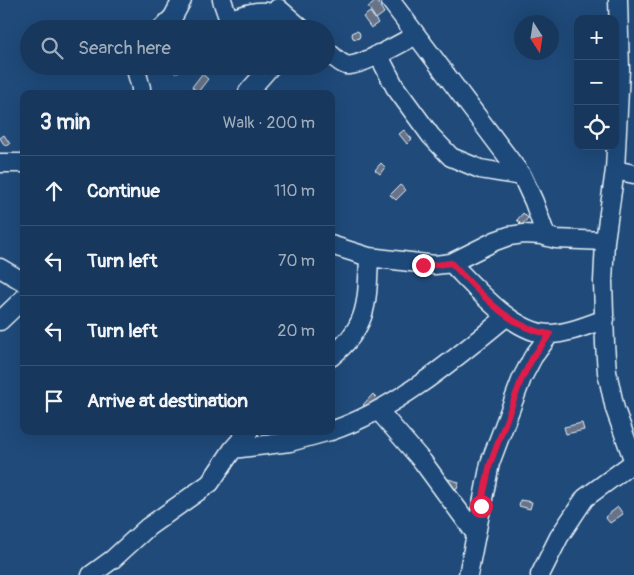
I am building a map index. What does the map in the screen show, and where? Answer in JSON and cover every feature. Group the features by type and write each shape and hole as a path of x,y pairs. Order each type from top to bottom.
{"street":[{"path":"171,20 182,0"},
{"path":"222,0 230,20"},
{"path":"270,0 291,20"},
{"path":"390,0 522,176 546,236"},
{"path":"540,575 564,530 585,498 634,462 615,409 607,372 603,282 605,241 627,70 618,0"},
{"path":"238,20 252,12 268,11 286,16"},
{"path":"335,57 346,65 356,64 416,35"},
{"path":"378,54 400,94 431,136 451,157 480,169 522,176"},
{"path":"137,75 141,90"},
{"path":"249,90 259,75"},
{"path":"0,163 20,163"},
{"path":"615,170 634,174"},
{"path":"335,246 369,257 435,265 451,263 509,236 524,234 556,239 605,241"},
{"path":"335,353 350,339 363,318 367,294 369,257"},
{"path":"451,263 507,316 537,332 550,334 567,331 605,319"},
{"path":"0,268 20,280"},
{"path":"0,321 20,302"},
{"path":"335,430 349,425 378,410 423,381 466,350 507,316"},
{"path":"468,575 490,464 522,378 533,357 550,334"},
{"path":"378,410 423,462 476,533"},
{"path":"91,575 114,559 148,527 210,483 232,450 245,435"},
{"path":"232,450 290,442 316,435"}],"building":[{"path":"377,1 384,13 376,19 368,7"},
{"path":"370,12 378,23 371,28 363,17"},
{"path":"356,31 360,35 356,39 352,35"},
{"path":"201,75 208,79 200,90 192,87"},
{"path":"404,130 412,139 407,144 399,134"},
{"path":"4,135 10,144 5,146 0,138"},
{"path":"381,163 385,167 380,174 375,170"},
{"path":"400,185 406,190 396,200 390,195"},
{"path":"523,213 528,218 522,225 517,220"},
{"path":"373,394 378,399 368,409 363,405"},
{"path":"582,423 584,430 566,434 564,427"},
{"path":"448,479 459,482 457,489 446,486"},
{"path":"520,500 532,502 530,509 519,506"},
{"path":"618,507 623,514 610,523 605,517"}],"route":[{"path":"423,265 451,263 507,316 524,327 550,334 533,357 522,378 490,464 481,506"}]}
